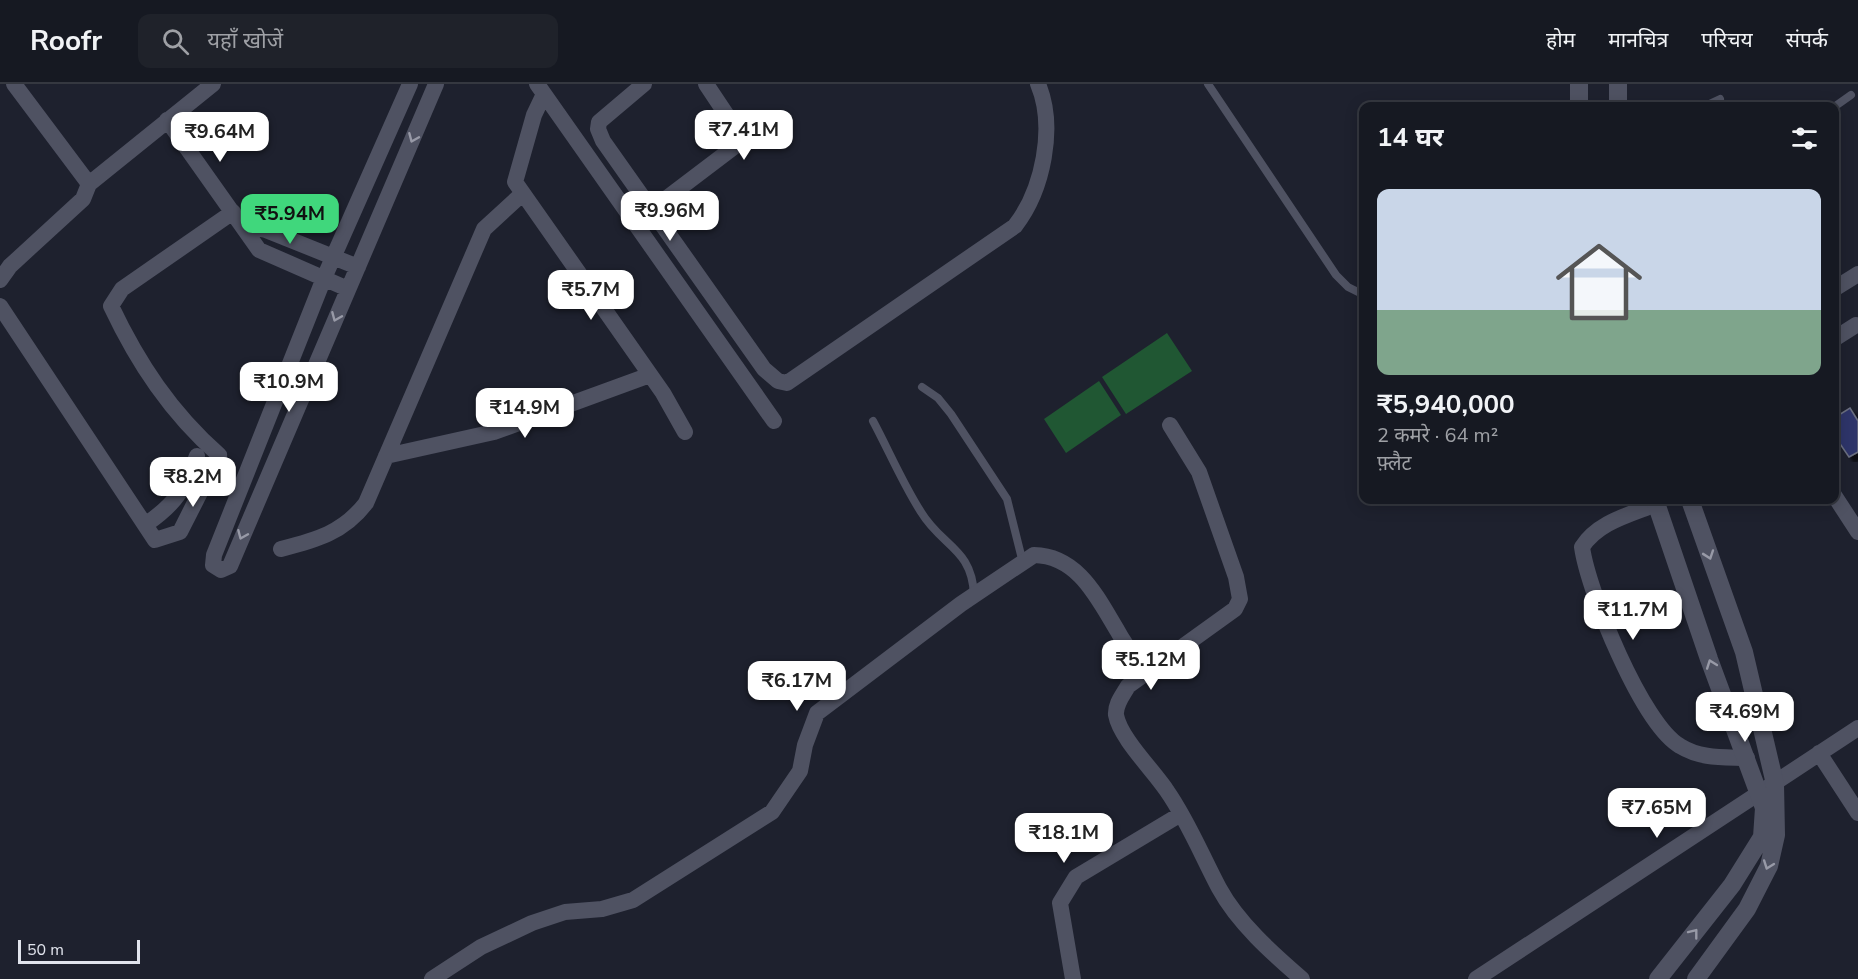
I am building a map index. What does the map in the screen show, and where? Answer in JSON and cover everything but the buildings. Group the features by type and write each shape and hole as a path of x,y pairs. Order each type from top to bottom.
{"street":[{"path":"14,84 89,184"},
{"path":"0,280 10,266 83,198 89,184 213,84"},
{"path":"410,84 324,278 214,555 212,562 214,567 225,570 230,566 436,84"},
{"path":"644,84 599,122 598,129 603,141 764,369 778,381 788,383 1016,226 1026,212 1038,187 1046,133 1044,98 1038,84"},
{"path":"651,210 738,144 742,138 706,84"},
{"path":"1579,84 1579,102"},
{"path":"1618,84 1618,102"},
{"path":"541,89 515,182 650,375 686,432"},
{"path":"541,89 774,421"},
{"path":"167,120 259,250 348,289"},
{"path":"281,549 324,538 354,519 366,503 484,229 522,194"},
{"path":"0,306 155,540 180,532 219,455 190,430 145,372 111,306 122,289 233,212"},
{"path":"244,226 267,230 358,267"},
{"path":"1839,286 1858,274"},
{"path":"1839,336 1856,325"},
{"path":"386,456 494,432 650,375"},
{"path":"1170,425 1199,472 1236,577 1240,599 1235,609 1128,686 1118,702 1116,715 1124,734 1168,792 1220,889 1241,918 1302,979"},
{"path":"145,525 165,512 179,497 197,456"},
{"path":"1839,502 1856,525"},
{"path":"1651,504 1604,525 1590,534 1582,548 1607,630 1627,672 1664,734 1679,746 1702,757 1747,758"},
{"path":"1657,504 1747,758 1767,788 1762,837 1732,885 1658,979"},
{"path":"1691,504 1744,652 1776,835 1769,866 1747,909 1696,979"},
{"path":"432,979 481,947 532,923 565,912 602,909 633,900 772,812 800,771 805,745 817,713 974,595 1034,555 1063,561 1078,572 1099,598 1118,632 1146,673"},
{"path":"1476,979 1858,728"},
{"path":"1819,753 1858,813"},
{"path":"1073,979 1060,903 1066,891 1076,877 1181,814"}],"lane":[{"path":"1208,84 1336,275 1348,287 1359,292"},
{"path":"1839,103 1851,95"},
{"path":"1714,102 1720,99"},
{"path":"922,387 938,398 951,414 1007,499 1023,562"},
{"path":"873,421 921,513 938,536 954,547 967,563 973,575 974,595"}],"green space":[{"path":"1167,333 1192,371 1126,414 1102,377"},
{"path":"1099,381 1121,415 1066,453 1044,419"}]}
